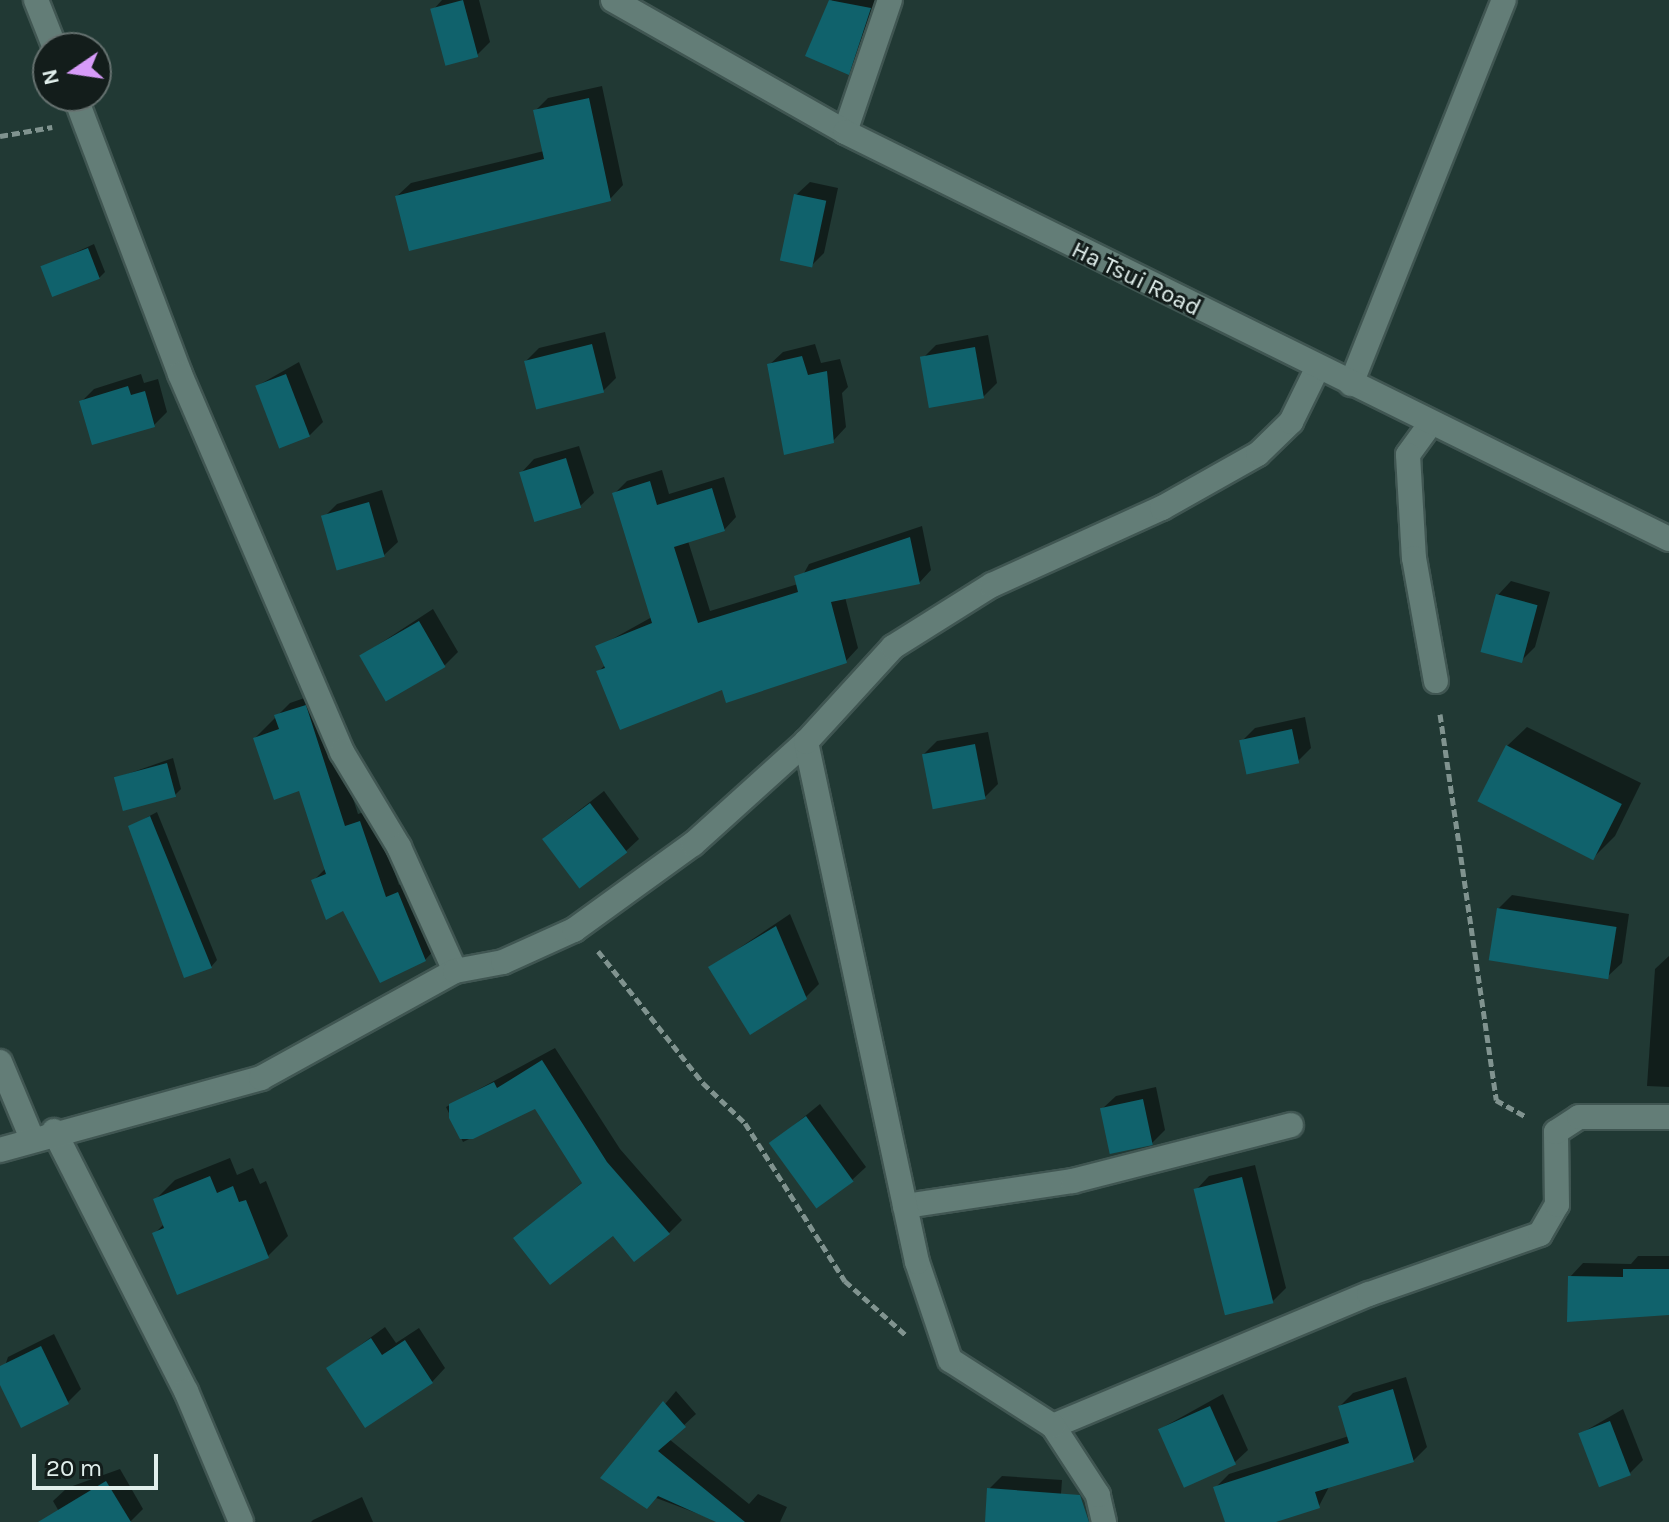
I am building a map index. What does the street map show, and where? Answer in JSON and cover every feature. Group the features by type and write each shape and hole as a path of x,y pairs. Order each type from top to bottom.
{"street":[{"path":"36,0 49,32"},
{"name":"Ha Tsui Road","path":"613,0 845,132 1669,539"},
{"path":"845,132 890,0"},
{"path":"1351,384 1504,0"},
{"path":"81,112 180,374 342,752 399,847 455,971"},
{"path":"0,1150 42,1133 261,1078 455,971 503,962 574,930 693,844 806,742 848,690 906,639 992,585 1162,508 1258,454 1291,422 1318,367"},
{"path":"1431,423 1408,455 1414,558 1436,681"},
{"path":"806,742 905,1206 950,1360 1053,1426 1098,1495 1104,1522"},
{"path":"0,1062 186,1391 241,1522"},
{"path":"1053,1426 1369,1294 1540,1234 1557,1205 1556,1132 1579,1117 1669,1117"},
{"path":"905,1206 1073,1181 1291,1125"}],"path":[{"path":"0,136 85,121"},
{"path":"1436,681 1496,1100 1556,1132"},
{"path":"574,930 614,964 703,1083 745,1123 845,1281 889,1325 950,1360"}],"building":[{"path":"463,0 478,57 445,66 430,9"},
{"path":"829,0 871,8 849,75 805,56"},
{"path":"589,98 611,201 409,251 395,196 544,159 533,110"},
{"path":"794,194 826,201 812,267 780,261"},
{"path":"88,248 100,279 52,297 40,266"},
{"path":"592,344 604,393 536,409 524,361"},
{"path":"975,347 984,398 929,408 920,357"},
{"path":"802,356 808,375 827,371 834,443 784,455 767,364"},
{"path":"286,374 310,437 279,448 255,386"},
{"path":"128,386 131,395 145,391 155,427 92,445 79,401"},
{"path":"566,458 581,508 534,522 519,472"},
{"path":"650,481 657,505 712,488 725,531 674,547 698,623 798,592 794,576 910,537 920,584 831,602 847,663 726,703 722,690 620,730 596,671 605,668 595,646 652,623 612,493"},
{"path":"369,502 385,557 337,571 321,516"},
{"path":"1496,594 1538,605 1522,663 1480,652"},
{"path":"419,621 446,667 386,701 359,656"},
{"path":"306,705 345,826 360,821 386,897 398,892 426,961 380,983 343,911 326,920 311,880 326,874 299,791 274,800 253,738 279,729 274,715"},
{"path":"1292,729 1299,763 1246,774 1239,740"},
{"path":"975,744 986,799 933,809 922,754"},
{"path":"1506,745 1622,804 1593,860 1477,801"},
{"path":"167,763 176,797 123,811 114,777"},
{"path":"590,803 627,853 579,889 542,839"},
{"path":"150,816 212,968 184,978 128,826"},
{"path":"1497,908 1617,927 1608,979 1489,960"},
{"path":"776,926 807,999 750,1035 708,967"},
{"path":"542,1060 607,1162 670,1234 634,1262 613,1236 550,1285 513,1238 582,1183 535,1109 473,1139 460,1139 449,1118 449,1104 494,1082 497,1088"},
{"path":"1143,1099 1153,1145 1110,1154 1100,1108"},
{"path":"806,1116 854,1182 816,1209 769,1143"},
{"path":"210,1176 217,1193 233,1186 239,1202 246,1200 269,1258 177,1295 152,1233 164,1228 153,1199"},
{"path":"1242,1177 1273,1303 1225,1315 1193,1189"},
{"path":"1623,1269 1669,1269 1669,1315 1567,1322 1568,1276 1623,1277"},
{"path":"371,1338 382,1355 405,1340 433,1383 365,1428 326,1368"},
{"path":"41,1346 69,1404 21,1428 0,1385 0,1366"},
{"path":"1393,1389 1414,1462 1315,1492 1320,1508 1276,1522 1225,1522 1213,1487 1349,1443 1338,1406"},
{"path":"663,1401 686,1427 658,1451 745,1522 716,1522 658,1496 647,1509 600,1478"},
{"path":"1210,1406 1236,1464 1184,1488 1158,1429"},
{"path":"1610,1421 1631,1475 1599,1487 1578,1433"},
{"path":"106,1481 131,1522 38,1522"},
{"path":"987,1488 1080,1495 1089,1522 985,1522"}]}
